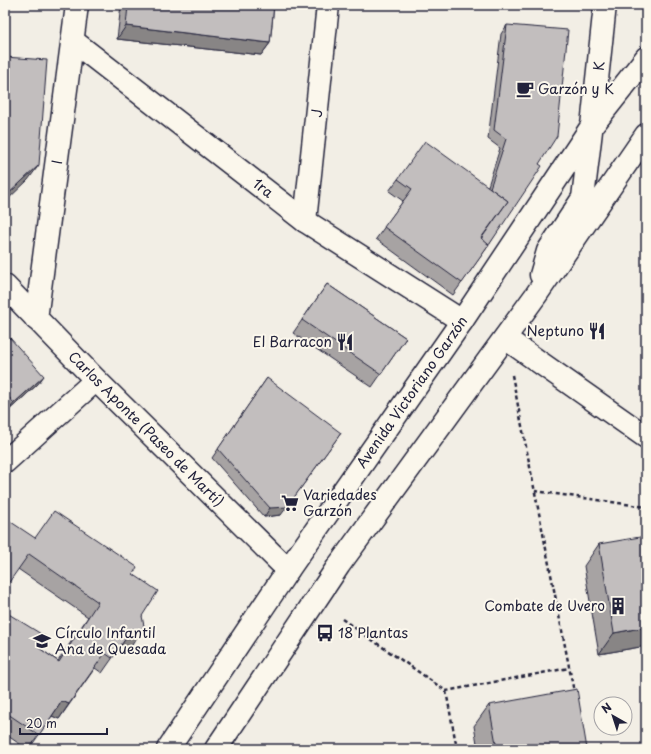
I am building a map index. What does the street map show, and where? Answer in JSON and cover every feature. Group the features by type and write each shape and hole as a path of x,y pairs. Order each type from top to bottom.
{"street":[{"name":"I","path":"36,319 77,5"},
{"name":"J","path":"305,221 328,5"},
{"name":"K","path":"536,295 548,251 583,198 605,5"},
{"name":"1ra","path":"73,41 305,221 462,321"},
{"name":"Avenida Victoriano Garzón","path":"168,749 288,570 462,321 592,126 646,58"},
{"path":"216,749 338,565 536,295 646,135"},
{"name":"Carlos Aponte (Paseo de Martí)","path":"5,286 96,380 288,570"},
{"path":"505,338 646,438"},
{"path":"5,462 96,380"}],"path":[{"path":"512,374 574,693"},
{"path":"535,491 646,507"},
{"path":"342,619 446,691 457,749"},
{"path":"446,691 569,668"}],"building":[{"path":"128,5 274,5 270,43 126,26"},
{"name":"Garzón y K","path":"507,25 568,30 557,136 539,164 542,166 489,245 481,239 508,201 490,188 506,139 494,130"},
{"path":"5,57 47,60 39,165 5,197"},
{"path":"425,141 508,201 481,238 489,245 462,283 384,227 412,189 398,179"},
{"name":"El Barracon","path":"327,284 406,338 381,374 302,320"},
{"path":"10,338 44,376 14,403 5,393 5,342"},
{"path":"267,378 341,433 287,507 270,508 218,449"},
{"path":"54,511 137,567 133,574 158,591 142,616 144,626 140,633 134,637 126,638 112,658 105,653 69,704 62,701 39,735 5,712 5,616 7,613 46,637 39,648 59,662 98,602 29,554 5,588 5,518 35,538"},
{"path":"646,536 646,627 614,633 599,544"},
{"path":"577,689 587,749 497,749 489,705"}],"place":[{"name":"Garzón y K","path":"525,89"},
{"name":"Neptuno","path":"597,331"},
{"name":"El Barracon","path":"345,342"},
{"name":"Variedades Garzón","path":"290,503"},
{"name":"Combate de Uvero","path":"618,606"},
{"name":"18 Plantas","path":"325,633"},
{"name":"Círculo Infantil Ana de Quesada","path":"42,641"}]}
